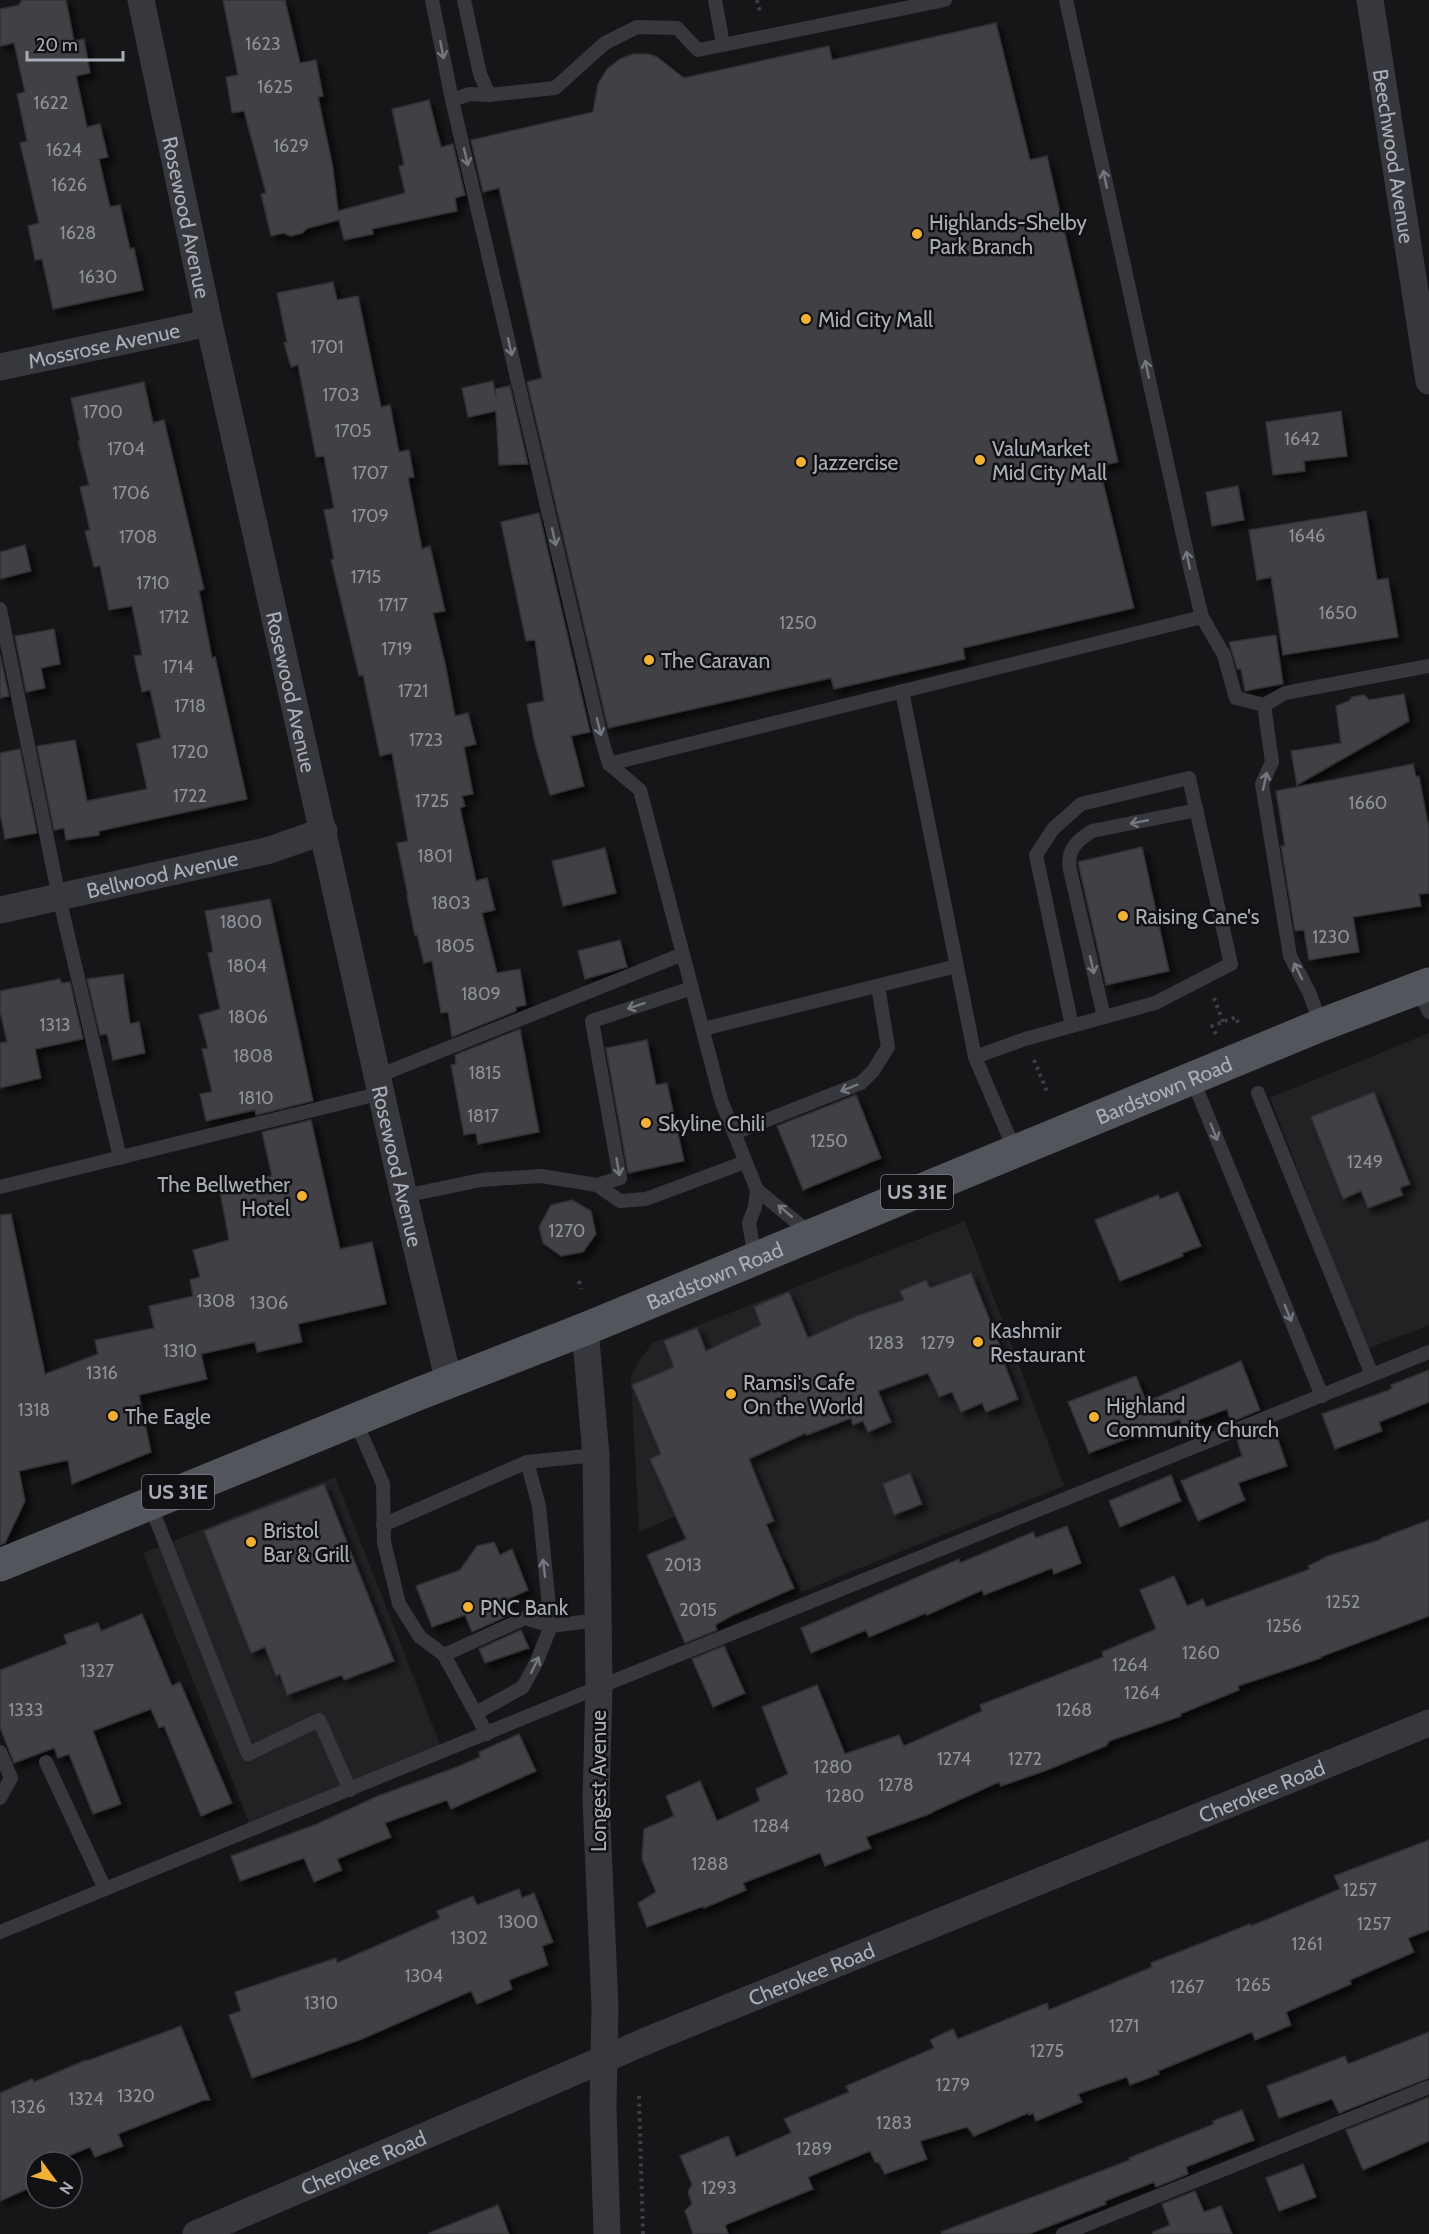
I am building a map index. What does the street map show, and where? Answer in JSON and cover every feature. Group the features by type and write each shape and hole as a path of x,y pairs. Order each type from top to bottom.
{"main road":[{"name":"Bardstown Road","path":"0,1565 585,1329 1321,1025 1425,995"}],"street":[{"name":"Rosewood Avenue","path":"141,0 209,322 404,1196 449,1382"},
{"name":"Beechwood Avenue","path":"1370,0 1429,381"},
{"name":"Mossrose Avenue","path":"0,367 209,322"},
{"name":"Bellwood Avenue","path":"0,909 270,850 324,831"},
{"name":"Longest Avenue","path":"585,1329 596,1455 598,1620 596,1800 604,2007 603,2107 607,2234"},
{"name":"Cherokee Road","path":"196,2234 604,2059 1429,1723"}],"lane":[{"path":"432,0 452,100 609,764 640,790 721,1100 757,1190 812,1235"},
{"path":"464,0 480,74 489,94"},
{"path":"715,0 723,44"},
{"path":"452,100 470,94 555,88 605,43 637,27 677,28 698,50 945,0"},
{"path":"1066,0 1191,572 1202,617 1224,655 1236,698 1264,705 1285,693 1429,666"},
{"path":"0,609 59,897 120,1158"},
{"path":"609,764 1202,617"},
{"path":"902,691 975,1057 1015,1152"},
{"path":"1264,705 1272,762 1262,784 1290,956 1309,992 1321,1025"},
{"path":"975,1057 1025,1039 1072,1026 1104,1017 1155,1003 1231,964 1189,778 1081,804 1053,829 1036,855 1072,1026"},
{"path":"1104,1017 1070,870 1068,860 1070,852 1083,836 1092,831 1197,810"},
{"path":"0,1187 120,1158 380,1084 683,954"},
{"path":"703,1029 957,966"},
{"path":"734,1133 861,1083 873,1071 888,1047 878,986"},
{"path":"597,1185 620,1178 592,1021 692,988"},
{"path":"1192,1078 1322,1396"},
{"path":"1258,1093 1372,1376"},
{"path":"404,1196 481,1180 541,1176 597,1185 620,1201 646,1198 745,1162"},
{"path":"755,1259 749,1223 755,1208 757,1190"},
{"path":"0,1932 598,1687 1429,1352"},
{"path":"355,1420 382,1484 384,1542 399,1604 420,1637 444,1655 487,1734"},
{"path":"383,1525 527,1462 596,1455"},
{"path":"476,1713 524,1687 551,1626 539,1506 527,1462"},
{"path":"150,1504 248,1754 319,1720 350,1790"},
{"path":"444,1655 525,1618 551,1626 598,1620"},
{"path":"0,1752 11,1778 0,1798"},
{"path":"46,1762 105,1889"},
{"path":"1063,2234 1429,2086"}],"path":[{"path":"758,0 760,12"},
{"path":"1213,997 1224,1022"},
{"path":"1216,1034 1212,1026 1236,1017 1239,1024"},
{"path":"1031,1053 1048,1094"},
{"path":"579,1281 581,1289"},
{"path":"639,2096 643,2234"}],"shaded area":[{"path":"1429,1033 1429,1325 1367,1349 1270,1098"},
{"path":"965,1221 1064,1486 801,1592 786,1559 754,1573 722,1497 639,1532 631,1378 638,1362 653,1343"},
{"path":"335,1477 441,1747 249,1823 143,1553"}],"building":[{"path":"22,0 66,0 74,41 84,39 90,73 76,76 87,127 100,124 108,157 99,159 110,207 120,205 130,249 134,248 143,290 53,309 42,259 35,260 28,226 39,223 20,143 27,141 17,94 25,92 14,43 0,46 0,9 19,5"},
{"path":"223,0 285,0 300,63 316,60 323,96 318,97 333,168 338,211 405,193 399,166 404,165 392,109 429,100 441,147 453,144 465,195 455,198 457,211 372,229 373,234 344,240 339,220 308,228 302,233 291,236 283,233 271,236 261,194 266,193 244,111 232,113 226,77 238,75"},
{"name":"Mid City Mall","path":"996,23 1030,160 1047,156 1118,462 1099,466 1134,608 963,648 965,659 834,689 831,678 608,728 527,382 542,378 499,188 483,192 471,140 593,112 598,84 607,69 620,59 633,54 648,54 657,57 684,78 829,46 832,60"},
{"path":"333,282 337,300 358,296 381,407 390,405 399,452 409,450 414,477 408,478 422,549 430,546 445,611 433,613 455,716 468,713 476,744 464,747 473,794 462,796 465,806 460,808 476,881 487,878 495,910 482,913 497,973 520,969 526,1005 516,1007 516,1011 452,1037 448,1012 441,1013 432,961 424,963 417,935 415,936 397,843 408,841 392,753 380,756 363,675 359,676 331,560 334,559 324,510 334,508 324,456 316,457 298,365 291,367 284,343 287,342 277,293"},
{"path":"493,381 496,397 495,389 510,386 528,464 499,465 496,411 468,417 462,388"},
{"path":"144,382 153,423 164,420 204,589 199,591 212,658 215,657 247,799 99,831 99,835 66,840 64,828 54,830 37,746 75,740 87,801 147,789 137,744 161,738 150,690 142,692 134,656 142,655 132,606 109,610 100,566 94,567 85,531 90,530 80,487 89,485 78,441 80,441 71,398"},
{"path":"1341,411 1347,456 1304,461 1305,471 1273,475 1266,422"},
{"path":"1238,486 1244,520 1212,526 1206,492"},
{"path":"1366,511 1377,580 1388,578 1398,637 1283,655 1271,577 1257,580 1249,530"},
{"path":"539,513 590,732 571,736 584,786 550,795 535,744 527,704 544,701 535,640 526,641 501,522"},
{"path":"25,545 31,571 0,579 0,552"},
{"path":"54,629 60,664 41,668 45,688 26,692 15,636"},
{"path":"1276,635 1283,684 1245,691 1241,669 1237,669 1229,642"},
{"path":"0,654 9,696 0,698"},
{"path":"1404,694 1409,721 1297,785 1291,751 1341,743 1336,706 1349,701 1352,697 1364,695 1369,700"},
{"path":"20,749 37,833 5,839 0,813 0,753"},
{"path":"1413,764 1416,777 1419,776 1429,829 1429,893 1419,894 1421,906 1353,917 1359,952 1309,960 1304,930 1295,931 1281,846 1285,846 1276,791"},
{"name":"Raising Cane's","path":"1142,847 1169,971 1106,985 1078,862"},
{"path":"605,848 616,893 563,906 552,861"},
{"path":"270,899 313,1101 256,1115 255,1110 206,1121 200,1094 212,1092 202,1049 208,1048 199,1015 220,1009 208,953 213,952 205,911"},
{"path":"620,940 627,967 585,979 578,951"},
{"path":"123,974 130,1024 139,1022 145,1053 113,1060 107,1034 100,1035 87,979"},
{"path":"60,979 61,983 70,982 83,1039 35,1049 41,1078 0,1088 0,1043 7,1042 0,1011 0,991"},
{"path":"520,1029 539,1132 478,1144 476,1133 464,1135 451,1065 456,1064 455,1055"},
{"name":"Skyline Chili","path":"647,1040 656,1085 667,1083 684,1161 628,1173 606,1048"},
{"path":"1374,1092 1410,1184 1400,1188 1403,1195 1368,1208 1361,1191 1343,1199 1311,1117"},
{"path":"856,1095 881,1158 803,1190 777,1126"},
{"path":"311,1120 340,1249 372,1242 386,1304 298,1324 302,1342 257,1352 255,1342 201,1354 207,1379 139,1395 151,1452 72,1484 68,1460 19,1471 25,1501 5,1543 0,1545 0,1215 11,1214 45,1374 98,1354 95,1340 154,1328 149,1306 193,1296 190,1280 200,1277 193,1250 229,1240 219,1186 272,1176 262,1132"},
{"path":"1178,1192 1201,1246 1182,1253 1183,1256 1120,1281 1095,1220 1158,1195 1160,1199"},
{"path":"572,1200 591,1211 596,1234 583,1252 561,1256 543,1243 539,1227 551,1205"},
{"path":"971,1273 1018,1399 986,1412 982,1403 961,1412 952,1392 939,1397 928,1373 878,1391 891,1422 868,1432 863,1421 853,1425 851,1418 807,1435 806,1433 749,1459 774,1521 766,1524 794,1588 731,1616 715,1625 717,1630 685,1643 647,1555 686,1539 650,1459 661,1454 632,1385 674,1367 664,1341 697,1328 706,1351 761,1325 754,1307 789,1292 808,1338 857,1316 904,1300 900,1291 926,1280 930,1288"},
{"path":"1241,1361 1260,1410 1231,1422 1227,1409 1182,1426 1180,1419 1089,1453 1068,1402 1136,1376 1146,1402"},
{"path":"1429,1370 1429,1402 1379,1422 1382,1431 1335,1449 1322,1414 1392,1389 1391,1385"},
{"path":"1267,1427 1270,1436 1276,1434 1287,1466 1238,1483 1245,1500 1198,1521 1181,1481 1242,1456 1237,1439"},
{"path":"910,1473 922,1504 894,1515 883,1484"},
{"path":"1171,1475 1181,1501 1120,1527 1109,1501"},
{"path":"324,1484 394,1661 344,1680 342,1675 287,1695 280,1674 276,1676 265,1647 251,1653 204,1531"},
{"path":"1429,1520 1429,1616 1321,1658 1238,1686 1239,1690 1180,1714 1181,1716 1109,1741 1106,1746 1047,1770 1001,1786 999,1782 932,1813 866,1837 871,1848 825,1866 820,1853 743,1883 746,1890 704,1908 704,1906 647,1927 638,1903 656,1892 642,1859 644,1829 674,1816 666,1796 700,1781 717,1821 760,1801 756,1789 788,1774 762,1707 817,1685 845,1754 899,1735 904,1746 982,1711 980,1705 1103,1657 1102,1652 1156,1629 1140,1590 1174,1576 1187,1606 1203,1599 1206,1607 1310,1569 1308,1566 1328,1556 1382,1539"},
{"path":"1067,1526 1081,1563 1054,1574 1052,1568 984,1595 982,1590 927,1615 926,1613 869,1637 866,1630 811,1653 801,1628 959,1559 960,1563 1033,1532 1036,1538"},
{"name":"PNC Bank","path":"494,1542 500,1555 512,1549 528,1590 508,1599 514,1613 472,1632 465,1615 432,1627 416,1586 460,1570 477,1546"},
{"path":"142,1614 172,1686 180,1682 232,1803 201,1816 164,1726 159,1728 151,1709 93,1731 121,1804 93,1814 69,1754 58,1758 54,1748 14,1763 0,1727 0,1670 67,1644 64,1635 98,1623 101,1631"},
{"path":"521,1630 529,1648 485,1663 479,1649"},
{"path":"724,1646 745,1693 713,1707 692,1659"},
{"path":"519,1734 536,1771 451,1809 447,1800 385,1823 391,1837 337,1859 342,1870 314,1882 304,1858 240,1881 231,1856 317,1824 378,1796 457,1767 480,1757 479,1752"},
{"path":"1429,1840 1429,1930 1408,1938 1414,1952 1350,1980 1351,1984 1286,2012 1291,2025 1255,2040 1252,2032 1130,2085 1127,2077 1078,2094 1082,2102 1036,2121 1033,2113 1029,2115 1028,2113 974,2136 967,2127 920,2141 927,2159 885,2174 879,2163 875,2162 870,2151 808,2177 813,2189 725,2225 728,2234 693,2234 685,2211 692,2204 688,2192 692,2184 680,2156 728,2136 736,2157 791,2133 784,2119 849,2092 846,2086 934,2048 930,2040 953,2029 958,2039 1047,2003 1049,2010 1152,1967 1151,1963 1250,1924 1251,1926 1340,1889 1334,1876"},
{"path":"519,1889 522,1898 534,1893 553,1942 542,1946 548,1965 509,1980 512,1989 477,2004 471,1991 362,2039 252,2078 229,2015 241,2011 235,1992 336,1958 337,1963 440,1918 437,1911 473,1896 477,1905"},
{"path":"181,2026 210,2100 204,2100 118,2134 123,2146 95,2157 90,2147 83,2150 24,2150 24,2190 0,2201 0,2093 32,2079 34,2082"},
{"path":"1429,2032 1429,2078 1339,2113 1332,2099 1279,2118 1267,2086 1345,2056 1348,2064"},
{"path":"1429,2097 1429,2141 1363,2170 1346,2130"},
{"path":"1242,2110 1254,2140 1186,2167 1188,2174 1156,2187 1154,2182 1105,2201 1106,2204 1029,2234 942,2234 941,2232 1130,2160 1129,2158 1214,2124 1213,2121"},
{"path":"1303,2164 1316,2197 1279,2211 1266,2178"},
{"path":"1195,2191 1204,2212 1221,2206 1232,2234 1153,2234 1170,2225 1162,2204"},
{"path":"498,2205 509,2234 429,2233"}],"place":[{"name":"Highlands-Shelby Park Branch","path":"917,234"},
{"name":"Mid City Mall","path":"806,319"},
{"name":"ValuMarket Mid City Mall","path":"980,460"},
{"name":"Jazzercise","path":"801,462"},
{"name":"The Caravan","path":"649,660"},
{"name":"Raising Cane's","path":"1123,916"},
{"name":"Skyline Chili","path":"646,1123"},
{"name":"The Bellwether Hotel","path":"302,1196"},
{"name":"Kashmir Restaurant","path":"978,1342"},
{"name":"Ramsi's Cafe On the World","path":"731,1394"},
{"name":"The Eagle","path":"113,1416"},
{"name":"Highland Community Church","path":"1094,1417"},
{"name":"Bristol Bar & Grill","path":"251,1542"},
{"name":"PNC Bank","path":"468,1607"}]}
